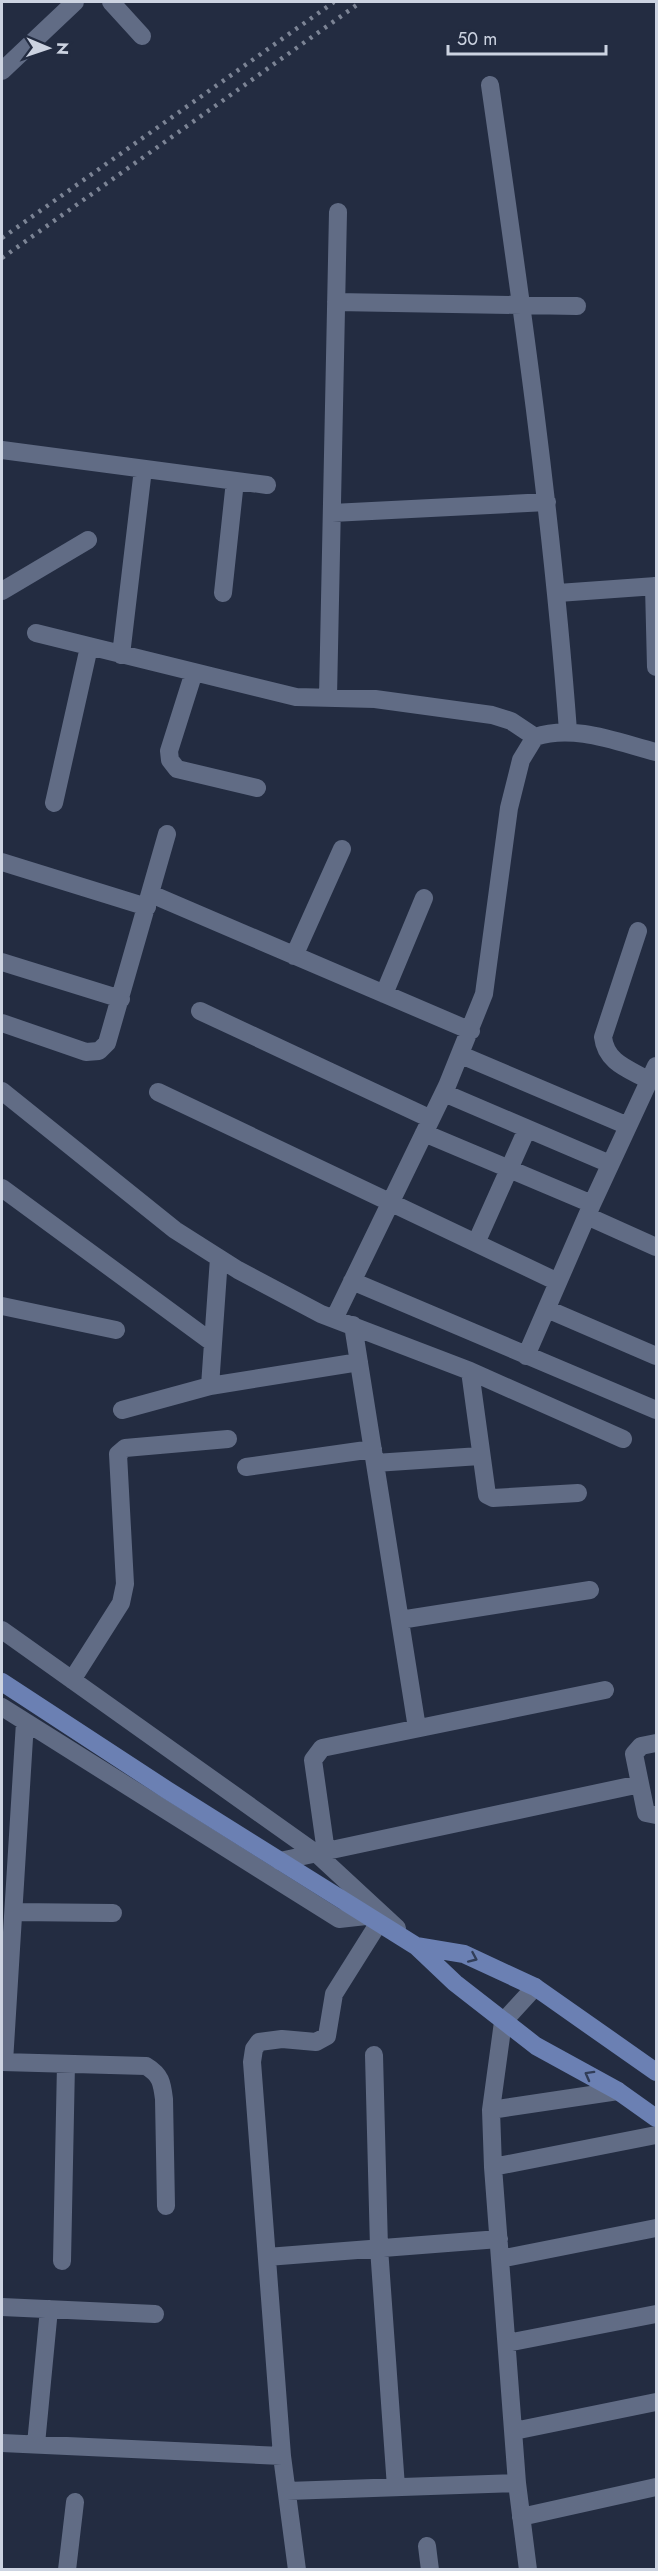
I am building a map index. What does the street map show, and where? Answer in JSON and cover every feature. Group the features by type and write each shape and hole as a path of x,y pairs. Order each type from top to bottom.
{"main road":[{"path":"2,1682 416,1946 503,2022 536,2046 618,2091 657,2118"},
{"path":"416,1946 464,1954 535,1987 657,2072"}],"street":[{"path":"2,71 75,2"},
{"path":"111,2 142,36"},
{"path":"490,86 547,502 558,593 568,731"},
{"path":"328,697 338,212"},
{"path":"336,302 577,306"},
{"path":"2,450 267,485"},
{"path":"121,655 143,469"},
{"path":"223,593 235,481"},
{"path":"332,513 547,502"},
{"path":"2,591 88,540"},
{"path":"558,593 655,586 657,667"},
{"path":"36,633 296,697 375,699 492,715 511,721 535,737"},
{"path":"54,803 89,647"},
{"path":"194,672 169,751 170,760 177,769 257,788"},
{"path":"334,1319 444,1094 484,994 509,808 521,760 535,737 551,731 568,731 657,752"},
{"path":"2,1023 86,1052 99,1051 107,1043 168,834"},
{"path":"294,956 342,849"},
{"path":"2,862 149,901 294,956 471,1031"},
{"path":"384,994 424,898"},
{"path":"526,1356 589,1210 653,1073 610,1059 604,1048 603,1037 638,931"},
{"path":"2,962 121,999"},
{"path":"200,1011 428,1126 657,1247"},
{"path":"461,1055 628,1126"},
{"path":"2,1091 175,1230 219,1258 334,1319 471,1371 623,1439"},
{"path":"158,1092 558,1282"},
{"path":"444,1094 610,1164"},
{"path":"476,1243 527,1129"},
{"path":"2,1188 213,1343"},
{"path":"210,1386 219,1258"},
{"path":"352,1281 657,1410"},
{"path":"2,1306 116,1330"},
{"path":"547,1309 657,1356"},
{"path":"353,1325 417,1728"},
{"path":"122,1410 210,1386 359,1362"},
{"path":"471,1371 484,1488 487,1495 493,1498 578,1493"},
{"path":"72,1680 117,1611 125,1584 118,1454 125,1448 228,1439"},
{"path":"246,1467 374,1456 480,1456"},
{"path":"400,1620 590,1590"},
{"path":"2,1630 321,1853 416,1946"},
{"path":"321,1853 313,1760 322,1748 605,1690"},
{"path":"2,1707 339,1919 372,1920 334,1994 327,2036 316,2042 282,2039 259,2042 254,2049 252,2062 282,2456 297,2570"},
{"path":"25,1722 14,1912 7,1945 3,2062 146,2066 157,2072 162,2082 164,2099 166,2206"},
{"path":"657,1743 641,1746 634,1754 646,1813 649,1816 657,1815"},
{"path":"280,1861 640,1784"},
{"path":"14,1912 113,1913"},
{"path":"528,2570 517,2483 493,2167 491,2110 503,2022 535,1987"},
{"path":"374,2055 379,2248 396,2487"},
{"path":"62,2261 66,2064"},
{"path":"491,2110 618,2091"},
{"path":"493,2167 657,2135"},
{"path":"500,2259 657,2228"},
{"path":"267,2257 499,2239"},
{"path":"2,2307 155,2314"},
{"path":"36,2444 49,2309"},
{"path":"507,2343 657,2314"},
{"path":"514,2430 657,2402"},
{"path":"2,2443 282,2456"},
{"path":"287,2490 517,2483"},
{"path":"521,2517 657,2487"},
{"path":"68,2570 75,2502"},
{"path":"427,2547 430,2570"}],"railway":[{"path":"2,238 334,2"},
{"path":"2,258 361,2"}]}
